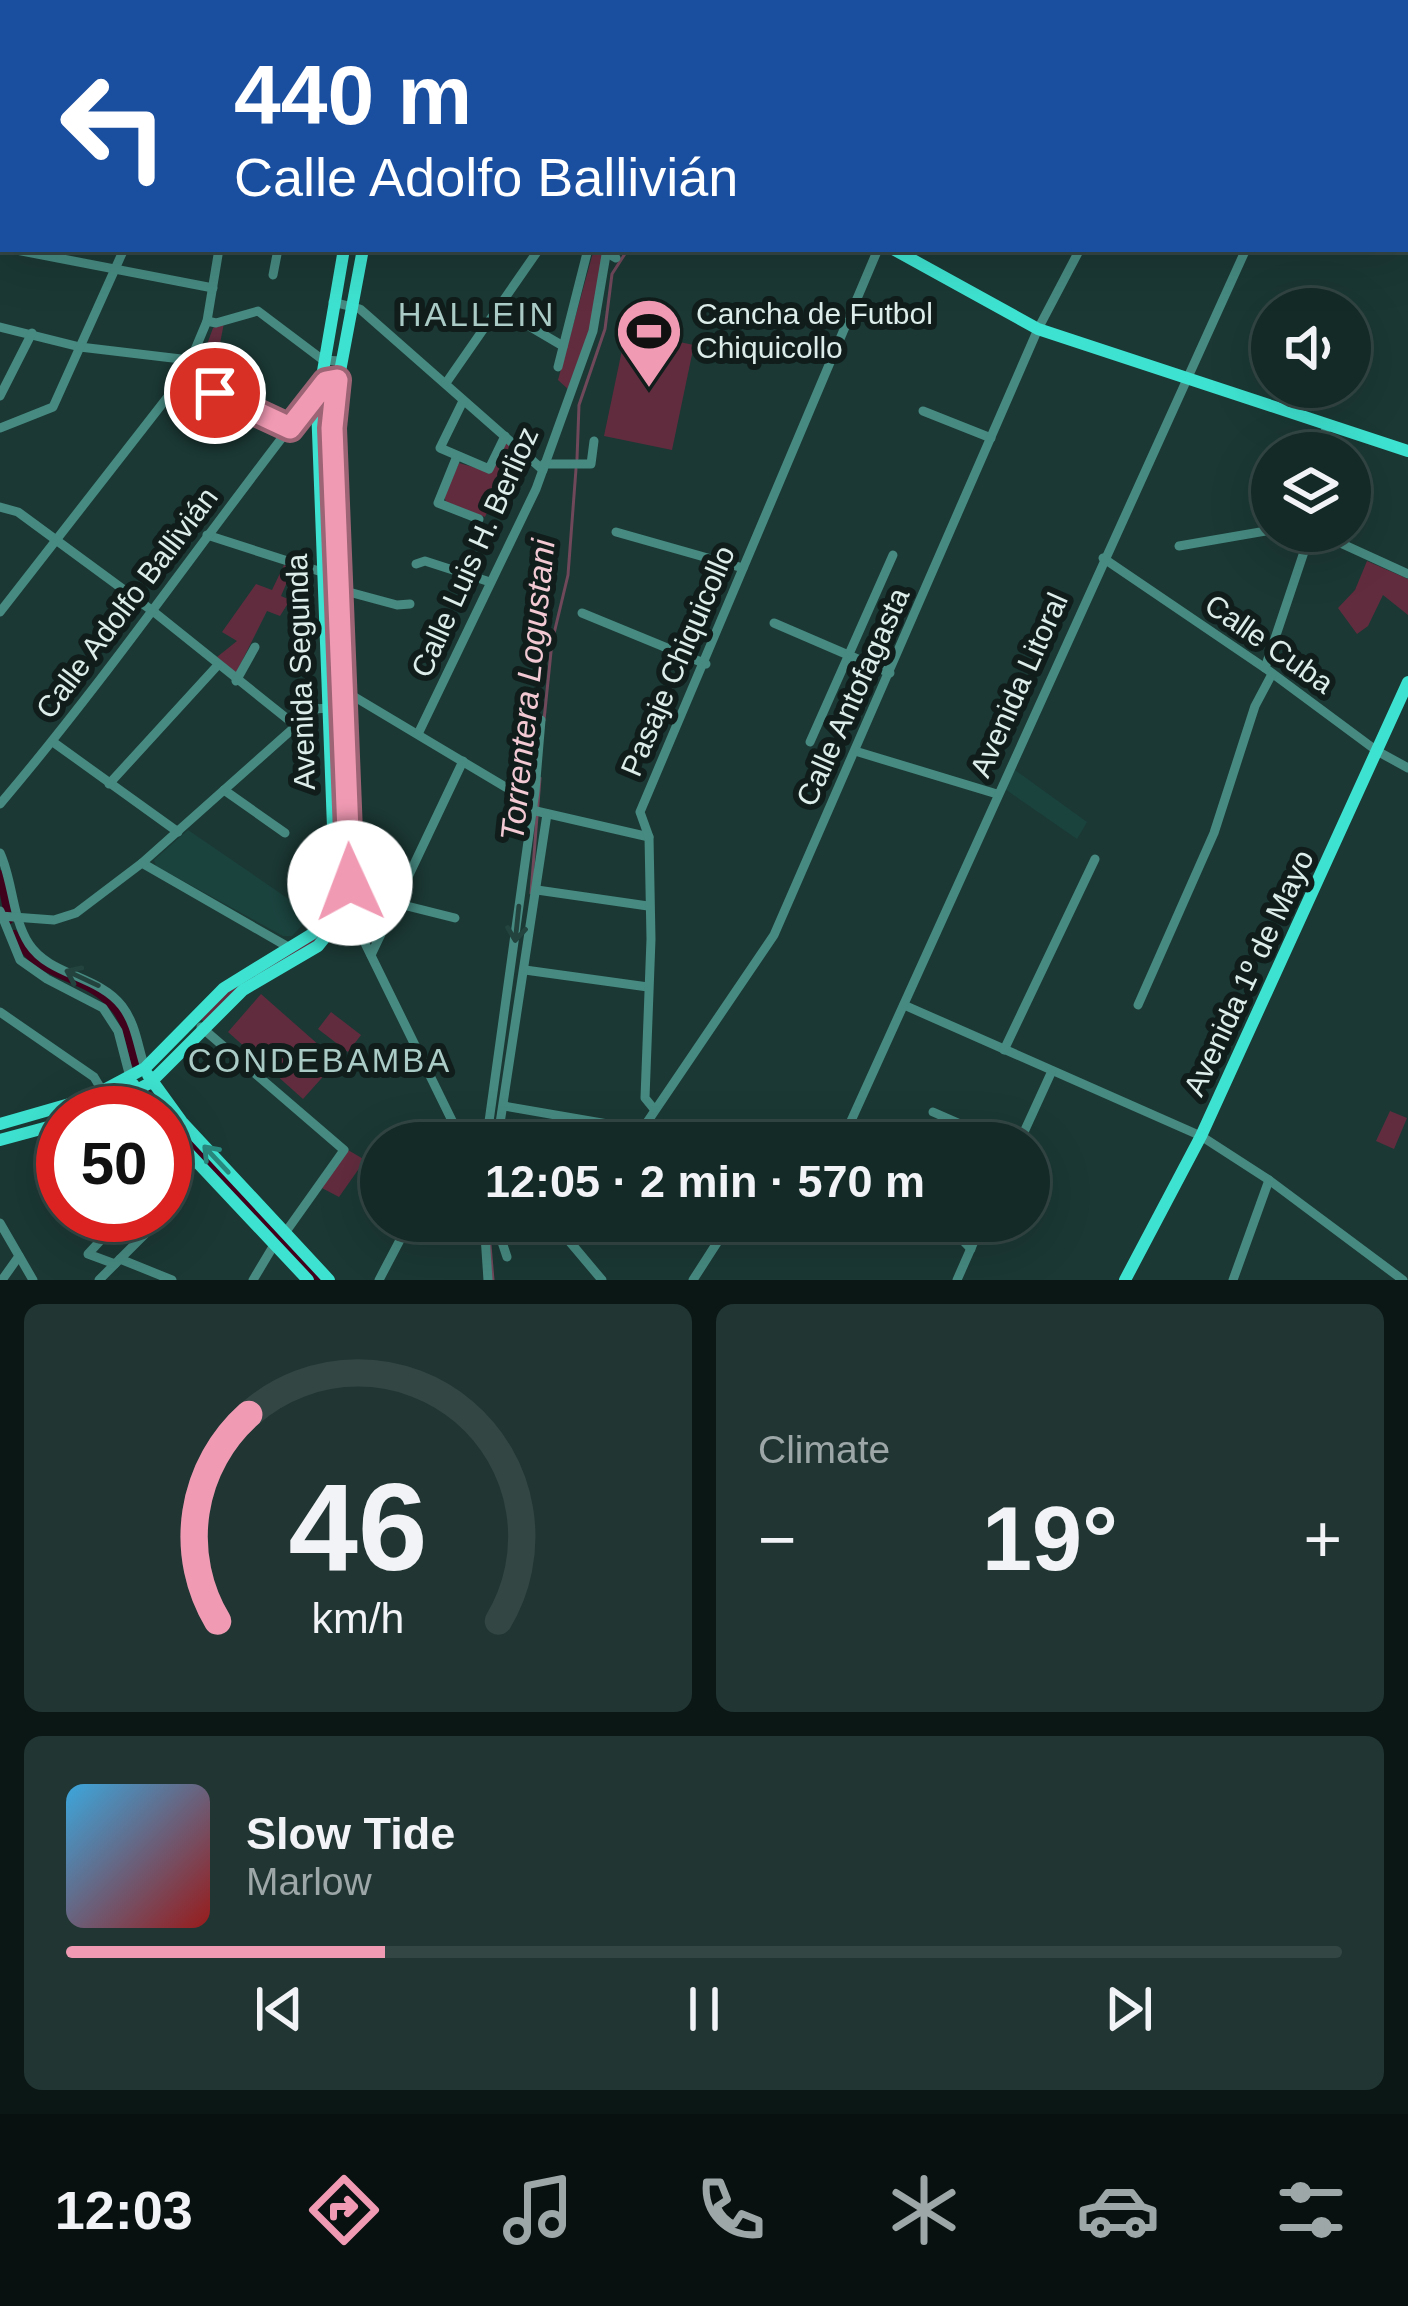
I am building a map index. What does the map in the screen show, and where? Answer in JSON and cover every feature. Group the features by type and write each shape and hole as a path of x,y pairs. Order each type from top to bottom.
{"main road":[{"name":"Avenida Segunda","path":"141,1086 234,981 290,948 323,921 333,895 316,406 343,252"},
{"name":"Avenida Segunda","path":"198,1024 243,990 318,946 343,915 350,883 332,428 362,252"},
{"path":"898,252 1038,329 1408,451"},
{"name":"Avenida 1º de Mayo","path":"1125,1280 1201,1136 1408,682"},
{"name":"Avenida Segunda","path":"114,1086 130,1077 148,1076"},
{"path":"148,1076 329,1280"},
{"path":"130,1077 134,1086"},
{"name":"Avenida Segunda","path":"0,1124 36,1113"},
{"path":"0,1140 36,1130"},
{"path":"192,1157 308,1280"}],"street":[{"path":"34,252 112,272 212,289"},
{"path":"0,428 53,407 122,252"},
{"path":"0,612 190,364 207,321 218,252"},
{"path":"273,275 277,252"},
{"path":"446,383 536,252"},
{"path":"558,367 587,252"},
{"name":"Calle Luis H. Berlioz","path":"418,734 544,467 593,332 607,252"},
{"name":"Pasaje Chiquicollo","path":"654,1109 645,1098 649,837 640,812 877,252"},
{"name":"Calle Antofagasta","path":"646,1122 774,935 1038,329 1078,252"},
{"name":"Avenida Litoral","path":"851,1122 1245,252"},
{"path":"333,302 352,305 544,467 591,464 594,441"},
{"path":"498,308 563,346"},
{"path":"207,321 217,323 258,311 323,360 341,361"},
{"path":"0,327 80,347 182,359 215,393 290,428"},
{"path":"0,396 32,333"},
{"name":"Calle Adolfo Ballivián","path":"0,804 154,612 320,389 337,380"},
{"path":"463,401 440,448 489,469 505,436"},
{"path":"923,411 991,438"},
{"path":"1325,432 1327,426"},
{"path":"457,456 438,503 479,519"},
{"path":"0,507 18,512 154,612 295,725"},
{"path":"616,532 743,568"},
{"path":"1179,546 1251,534"},
{"path":"207,536 321,572 397,605 410,604"},
{"path":"1138,1005 1214,833 1306,552"},
{"path":"1359,552 1408,574"},
{"path":"810,742 893,554"},
{"name":"Calle Cuba","path":"1103,558 1408,768"},
{"path":"416,564 425,561 490,582"},
{"path":"321,588 338,582"},
{"path":"582,613 706,664"},
{"path":"774,623 890,673"},
{"path":"236,681 255,647"},
{"path":"109,784 217,666"},
{"path":"7,916 68,917 142,863 328,700 343,700 418,734 539,811 649,837"},
{"path":"501,1122 537,890 541,720"},
{"path":"53,742 178,832"},
{"path":"855,751 997,794"},
{"path":"371,955 464,761"},
{"path":"224,790 285,833"},
{"path":"489,1122 539,811"},
{"path":"0,853 12,948 21,961 103,1008 118,1031 130,1077"},
{"path":"1004,1050 1095,859"},
{"path":"142,863 290,948"},
{"path":"537,890 648,906"},
{"path":"395,903 455,917"},
{"path":"343,915 358,929 449,1122"},
{"path":"7,916 38,953 96,983 123,1007 148,1076"},
{"path":"525,970 648,987"},
{"path":"904,1005 1201,1136 1269,1180 1402,1280"},
{"path":"0,1012 94,1077 99,1086"},
{"path":"198,1024 344,1150 285,1233"},
{"path":"1029,1122 1051,1073"},
{"path":"504,1106 591,1122"},
{"path":"933,1112 956,1122"},
{"path":"192,1165 196,1161"},
{"path":"1232,1280 1269,1180"},
{"path":"0,1223 33,1280"},
{"path":"99,1242 88,1254 172,1280"},
{"path":"99,1280 138,1242"},
{"path":"379,1280 399,1242"},
{"path":"485,1242 488,1280"},
{"path":"502,1242 507,1257"},
{"path":"570,1242 602,1280"},
{"path":"693,1280 717,1242"},
{"path":"964,1242 970,1249"},
{"path":"957,1280 973,1242"},
{"path":"253,1280 274,1245"},
{"path":"2,1280 19,1256"}],"shaded area":[{"path":"593,252 599,252 603,254 592,327 569,390 558,380"},
{"path":"224,323 212,384 201,361 213,328"},
{"name":"Cancha de Futbol Chiquicollo","path":"626,331 694,345 672,450 604,436"},
{"path":"506,443 516,451 485,517 446,502 444,496 459,463 487,471"},
{"path":"1367,561 1408,579 1408,615 1383,595 1368,626 1357,634 1338,608 1355,590"},
{"path":"284,565 293,568 281,596 290,600 280,616 267,611 236,673 217,657 237,641 222,632 256,584 272,590"},
{"path":"334,716 339,717 346,878 340,906 323,935 204,1022 201,1019 231,988 312,940 334,911 341,874"},
{"path":"1015,770 1087,822 1077,839 1005,789"},
{"path":"188,830 312,915 292,936 283,936 156,866 154,860"},
{"path":"261,994 337,1061 303,1099 228,1032"},
{"path":"331,1012 361,1035 348,1052 318,1029"},
{"path":"1390,1111 1407,1118 1394,1149 1376,1141"},
{"path":"348,1150 360,1157 360,1167 339,1197 320,1187"}],"waterway":[{"name":"Torrentera Logustani","path":"577,459 579,405 605,329 612,274 626,252"},
{"name":"Torrentera Logustani","path":"544,720 552,642 568,575 576,469"},
{"name":"Torrentera Logustani","path":"531,893 540,778"},
{"path":"0,874 9,920"},
{"path":"14,934 35,961 89,988 114,1008 135,1063"},
{"path":"192,1144 319,1280"},
{"name":"Torrentera Logustani","path":"490,1242 493,1280"}],"place":[{"name":"Cancha de Futbol Chiquicollo","path":"649,390"}],"district":[{"name":"HALLEIN","path":"477,314"},
{"name":"CONDEBAMBA","path":"320,1060"}],"route":[{"path":"215,393 290,428 326,382 337,380 332,428 350,883"}]}
